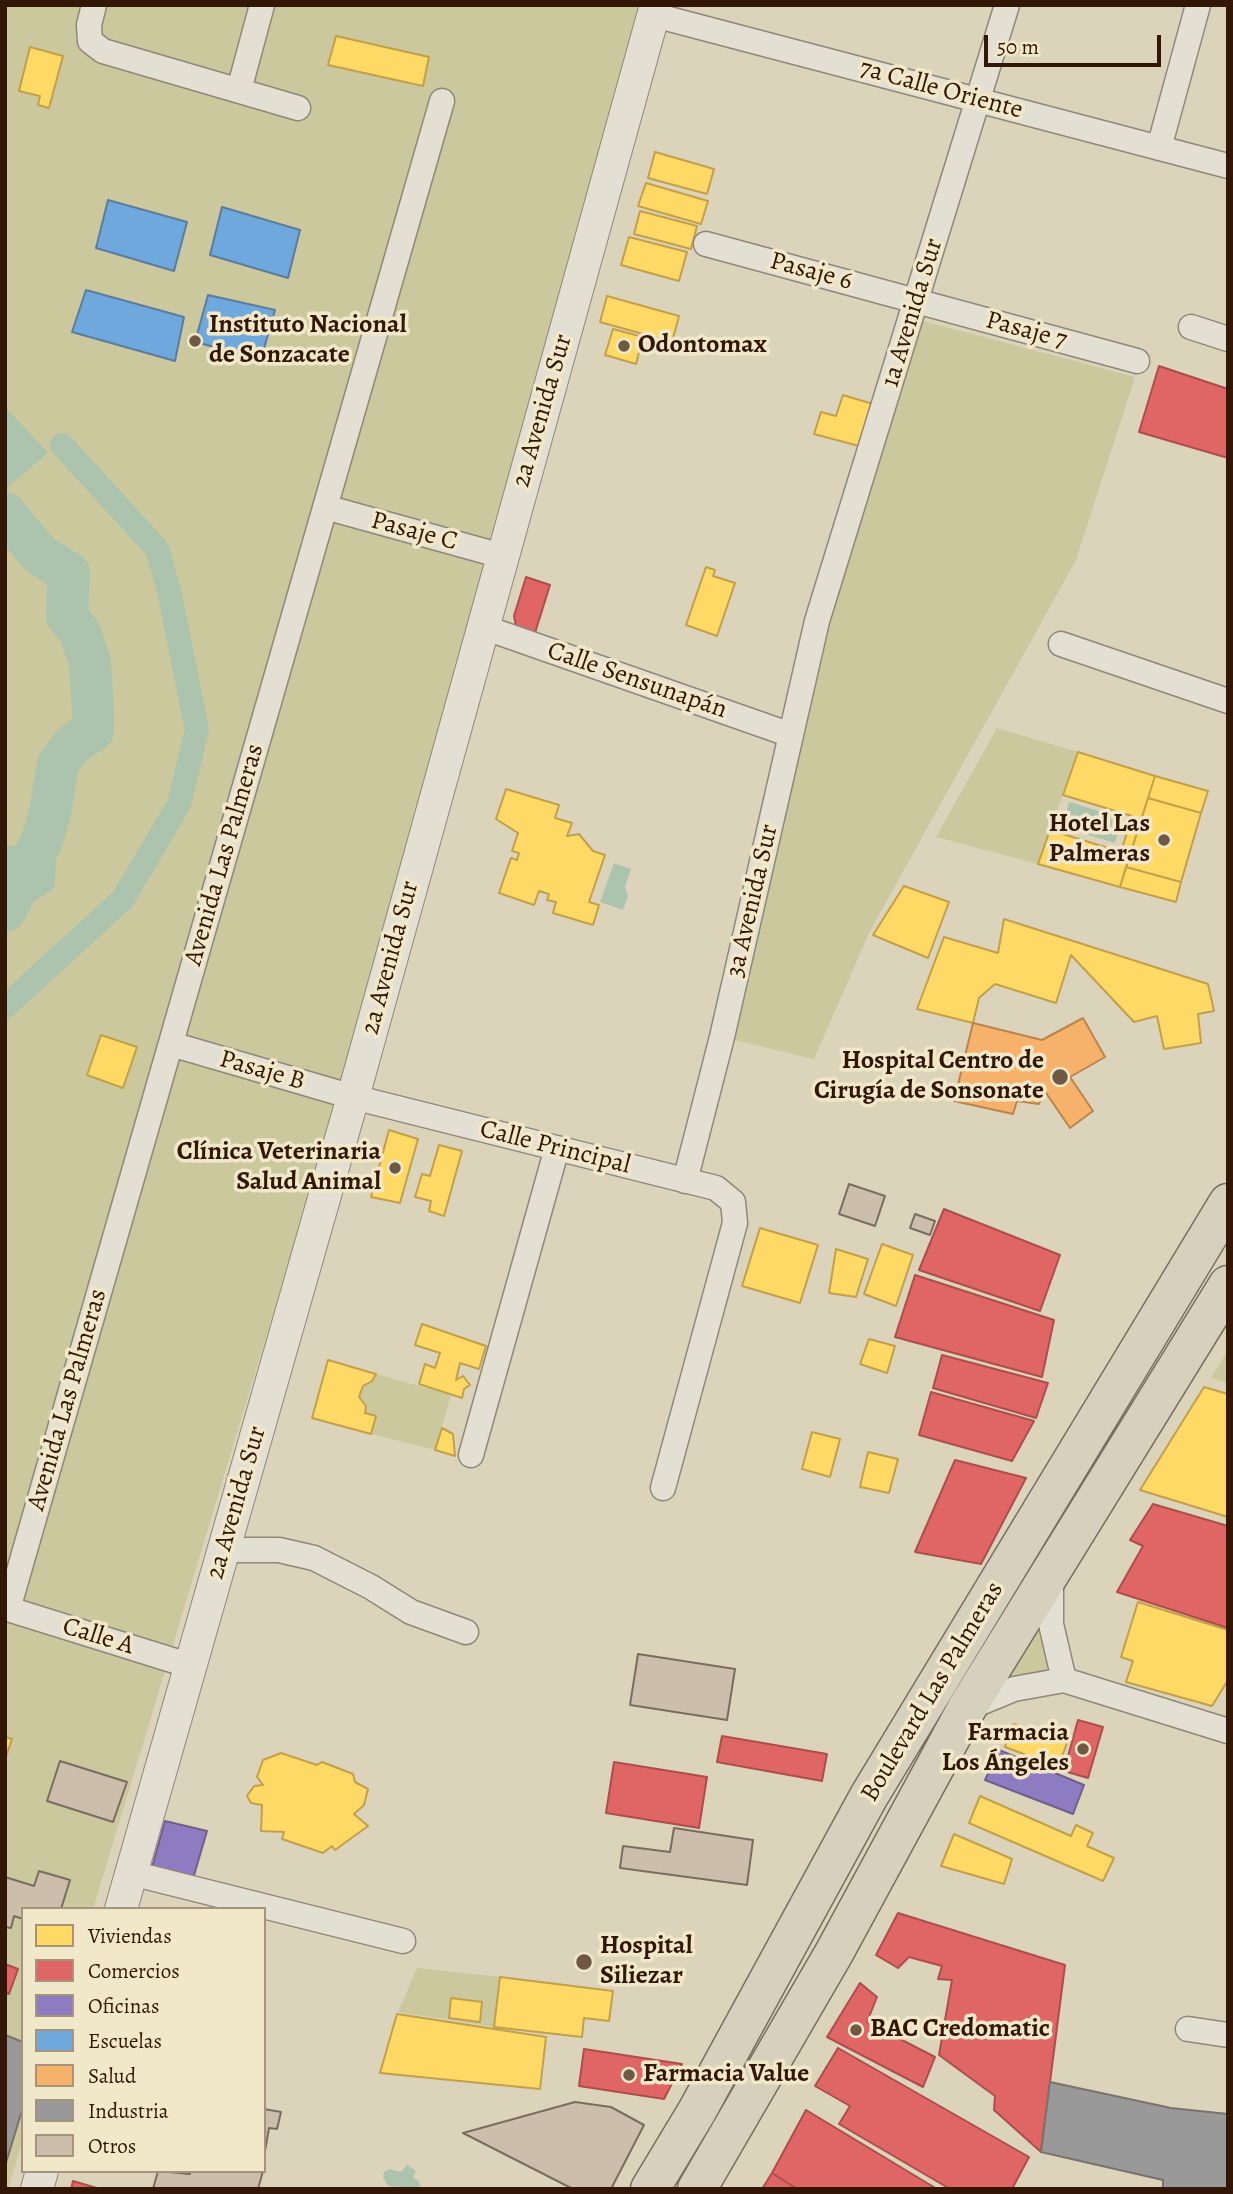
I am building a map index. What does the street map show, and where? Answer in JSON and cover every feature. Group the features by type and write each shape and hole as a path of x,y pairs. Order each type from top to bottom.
{"main road":[{"name":"Boulevard Las Palmeras","path":"650,2189 697,2111 869,1796 1228,1203"},
{"name":"Boulevard Las Palmeras","path":"698,2189 834,1953 967,1708 1228,1285"}],"street":[{"path":"94,5 89,25 90,41 103,51 298,108"},
{"path":"239,90 262,5"},
{"name":"1a Avenida Sur","path":"817,621 1007,5"},
{"path":"1159,148 1198,5"},
{"name":"7a Calle Oriente","path":"655,10 1228,166"},
{"name":"2a Avenida Sur","path":"122,1907 353,1097 655,10"},
{"name":"Avenida Las Palmeras","path":"7,1608 442,101"},
{"name":"Pasaje 6","path":"706,244 916,301"},
{"name":"Pasaje 7","path":"916,301 1137,361"},
{"path":"1191,327 1228,339"},
{"name":"Pasaje C","path":"325,507 502,556"},
{"name":"3a Avenida Sur","path":"685,1181 722,1037 817,621"},
{"name":"Calle Sensunapán","path":"483,626 791,735"},
{"path":"1061,644 1228,701"},
{"name":"Pasaje B","path":"171,1044 353,1097"},
{"name":"Calle Principal","path":"353,1097 716,1188 733,1202 735,1223 663,1488"},
{"path":"471,1455 557,1147"},
{"path":"224,1550 279,1550 314,1558 371,1587 411,1612 466,1632"},
{"path":"1051,1571 1051,1624 1065,1680"},
{"name":"Calle A","path":"7,1608 191,1666"},
{"path":"967,1708 1014,1689 1065,1680 1228,1731"},
{"path":"131,1873 403,1941"},
{"path":"1188,2029 1228,2035"}],"shaded area":[{"path":"5,5 669,5 94,1907 21,1907 21,2147 8,2189 5,2189"},
{"path":"923,321 1135,377 1076,560 870,931 814,1059 722,1037 828,623"},
{"path":"5,407 48,453 5,489"},
{"path":"997,728 1078,752 1038,864 936,837"},
{"path":"1069,802 1122,818 1115,843 1062,827"},
{"path":"5,845 37,849 52,856 56,864 54,888 37,900 18,906 5,932"},
{"path":"614,863 631,869 625,886 628,896 623,910 600,902"},
{"path":"1228,1350 1228,1383 1211,1378"},
{"path":"376,1374 451,1395 435,1450 371,1434 376,1416 365,1413 366,1406 359,1397 363,1386 372,1381"},
{"path":"1037,1618 1051,1670 1005,1681"},
{"path":"417,1968 500,1977 494,2027 398,2012"},
{"path":"407,2165 416,2171 413,2178 419,2181 420,2189 388,2186 383,2177 384,2172 389,2169 401,2172"}],"building: Viviendas":[{"path":"336,36 429,57 423,86 328,65"},
{"path":"30,47 63,56 49,108 38,105 40,96 19,91"},
{"path":"655,152 714,169 707,194 648,178"},
{"path":"646,183 708,201 701,224 638,206"},
{"path":"640,211 697,226 691,249 634,234"},
{"path":"629,237 687,252 679,281 621,265"},
{"path":"607,296 679,316 672,342 600,322"},
{"name":"Odontomax","path":"613,329 643,337 636,364 605,355"},
{"path":"843,395 873,404 859,446 814,434 821,412 836,416"},
{"path":"706,567 715,570 713,576 735,583 717,636 686,625"},
{"path":"1078,752 1155,776 1120,887 1038,864 1050,830 1121,852 1132,816 1063,795"},
{"path":"1155,776 1208,791 1201,813 1148,798"},
{"path":"506,789 559,805 555,818 572,823 567,836 579,834 593,851 605,855 589,902 599,905 593,925 553,913 556,902 547,900 549,894 539,891 534,905 499,893 511,858 517,860 519,853 512,851 518,833 496,819"},
{"name":"Hotel Las Palmeras","path":"1148,798 1201,813 1181,882 1126,867"},
{"path":"1126,867 1181,882 1176,902 1120,887"},
{"path":"904,886 949,902 928,958 873,935"},
{"path":"1004,919 1208,984 1214,1011 1198,1014 1201,1043 1164,1049 1157,1016 1134,1022 1071,955 1056,1003 995,984 979,998 973,1023 917,1009 944,937 998,953"},
{"path":"101,1035 137,1047 123,1088 87,1075"},
{"name":"Clínica Veterinaria Salud Animal","path":"389,1130 418,1139 400,1203 371,1197"},
{"path":"439,1145 462,1151 444,1216 429,1211 431,1201 415,1197 422,1174 430,1176"},
{"path":"760,1228 818,1245 800,1303 742,1286"},
{"path":"882,1244 913,1255 896,1306 864,1294"},
{"path":"836,1249 868,1259 856,1297 829,1293"},
{"path":"422,1324 486,1346 479,1369 460,1363 456,1380 463,1376 470,1385 464,1389 462,1398 419,1384 425,1364 435,1368 440,1353 415,1345"},
{"path":"869,1339 895,1346 887,1373 860,1364"},
{"path":"328,1360 376,1374 372,1381 363,1386 359,1397 366,1406 365,1413 376,1416 371,1434 312,1418"},
{"path":"1204,1387 1228,1394 1228,1517 1140,1490"},
{"path":"442,1428 453,1434 455,1456 435,1450"},
{"path":"812,1432 840,1439 830,1477 802,1469"},
{"path":"868,1452 898,1459 889,1493 860,1487"},
{"path":"1138,1602 1228,1630 1228,1680 1212,1706 1126,1682 1133,1661 1121,1657"},
{"path":"1013,1724 1067,1743 1058,1767 1005,1747"},
{"path":"5,1737 12,1739 5,1759"},
{"path":"281,1753 317,1765 322,1762 353,1774 355,1782 368,1789 364,1805 354,1814 368,1826 335,1850 332,1846 323,1853 282,1839 284,1832 261,1831 262,1805 251,1803 247,1796 254,1786 263,1785 257,1777 263,1760"},
{"path":"980,1796 1071,1836 1076,1825 1093,1833 1087,1846 1114,1858 1103,1881 969,1823"},
{"path":"954,1834 1012,1859 1004,1884 941,1866"},
{"path":"500,1977 613,1991 609,2021 584,2018 582,2037 494,2027"},
{"path":"451,1998 482,2002 480,2022 449,2018"},
{"path":"397,2014 546,2037 540,2089 380,2073"}],"building: Comercios":[{"path":"1159,366 1228,389 1228,458 1139,432"},
{"path":"526,577 550,585 534,636 516,626 514,616"},
{"path":"944,1209 1060,1255 1040,1311 919,1270"},
{"path":"915,1275 1054,1320 1042,1377 895,1337"},
{"path":"942,1355 1048,1383 1036,1418 933,1388"},
{"path":"931,1392 1034,1421 1012,1461 919,1435"},
{"path":"955,1460 1026,1478 981,1564 915,1552"},
{"path":"1153,1504 1228,1526 1228,1628 1117,1592 1143,1546 1130,1540"},
{"name":"Farmacia Los Ángeles","path":"1078,1720 1103,1727 1088,1778 1064,1771"},
{"path":"722,1736 827,1754 822,1781 717,1762"},
{"path":"614,1762 707,1777 699,1828 606,1813"},
{"path":"898,1913 1065,1965 1041,2152 994,2110 995,2096 939,2055 952,1980 938,1979 942,1966 909,1957 898,1968 876,1955"},
{"path":"5,1964 18,1969 9,1994 5,1993"},
{"name":"BAC Credomatic","path":"860,1983 877,1997 867,2022 935,2057 923,2087 827,2037"},
{"path":"838,2048 1029,2157 1012,2189 950,2189 839,2124 850,2106 815,2086"},
{"name":"Farmacia Value","path":"584,2049 682,2064 664,2099 579,2086"},
{"path":"806,2110 937,2189 797,2189 772,2173"},
{"path":"772,2173 797,2189 762,2189"},
{"path":"73,2181 100,2189 71,2189"}],"building: Oficinas":[{"path":"999,1750 1084,1785 1073,1814 985,1780"},
{"path":"165,1821 207,1831 190,1889 149,1878"}],"building: Escuelas":[{"path":"108,200 187,222 174,271 96,248"},
{"path":"222,207 300,230 288,278 210,255"},
{"path":"86,290 184,317 175,361 72,332"},
{"path":"208,295 275,310 261,359 195,342"}],"building: Salud":[{"path":"1083,1018 1105,1057 1070,1077 1093,1111 1070,1128 1044,1090 1039,1104 1017,1101 1013,1114 954,1101 973,1023 1042,1040"}],"building: Industria":[{"path":"5,2035 21,2041 21,2114 5,2166"},
{"path":"1050,2082 1171,2108 1228,2114 1228,2189 1163,2189 1163,2180 1041,2152"}],"building: Otros":[{"path":"849,1184 885,1196 875,1226 839,1214"},
{"path":"915,1214 935,1221 930,1235 910,1228"},
{"path":"638,1654 735,1669 727,1720 630,1705"},
{"path":"60,1761 127,1782 113,1822 47,1801"},
{"path":"674,1828 753,1840 747,1885 620,1868 623,1846 670,1852"},
{"path":"39,1871 70,1880 62,1907 21,1907 21,1918 14,1916 11,1928 5,1927 5,1877 34,1886"},
{"path":"575,2102 611,2107 644,2125 611,2189 573,2189 463,2133"},
{"path":"266,2109 281,2112 277,2129 269,2128 266,2145"},
{"path":"157,2173 262,2173 258,2189 153,2189"}],"waterway":[{"path":"5,1007 123,899 179,804 197,730 170,595 157,549 62,445"},
{"path":"5,513 39,554 69,573 67,616 80,633 90,663 93,713 93,731 73,744 58,764 50,813 41,843 5,911"}],"place":[{"name":"Instituto Nacional de Sonzacate","path":"195,341"},
{"name":"Odontomax","path":"624,346"},
{"name":"Hotel Las Palmeras","path":"1164,840"},
{"name":"Hospital Centro de Cirugía de Sonsonate","path":"1060,1077"},
{"name":"Clínica Veterinaria Salud Animal","path":"395,1168"},
{"name":"Farmacia Los Ángeles","path":"1083,1749"},
{"name":"Hospital Siliezar","path":"584,1962"},
{"name":"BAC Credomatic","path":"856,2030"},
{"name":"Farmacia Value","path":"629,2075"}]}
